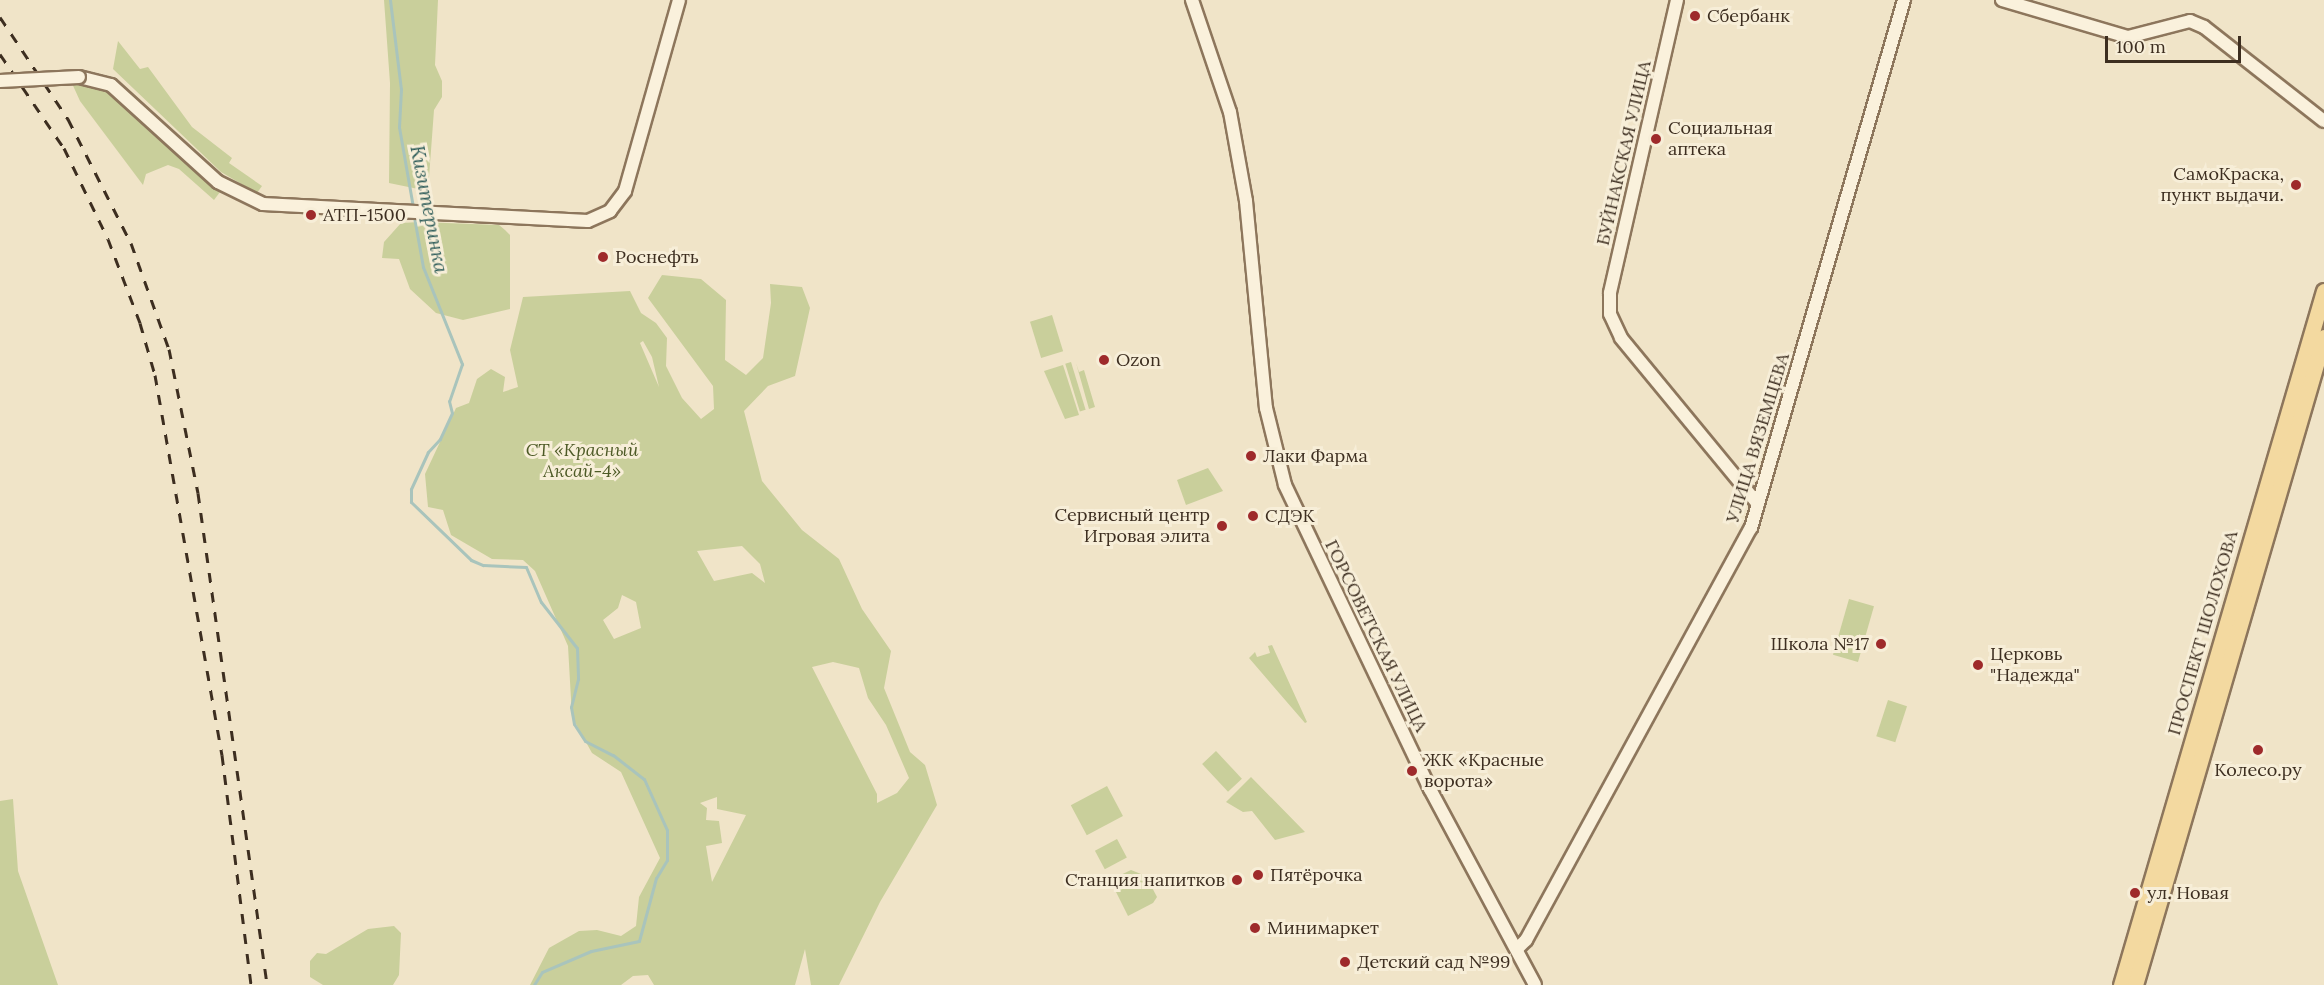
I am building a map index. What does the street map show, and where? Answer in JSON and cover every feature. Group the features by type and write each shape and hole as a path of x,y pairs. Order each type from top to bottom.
{"main road":[{"name":"ПРОСПЕКТ ШОЛОХОВА","path":"2121,985 2324,291"},
{"name":"ПРОСПЕКТ ШОЛОХОВА","path":"2135,985 2324,337"}],"street":[{"path":"0,81 80,77 111,85 218,182 263,204 588,221 610,211 625,191 679,0"},
{"name":"ГОРСОВЕТСКАЯ УЛИЦА","path":"1192,0 1230,112 1246,201 1266,408 1285,486 1430,789 1535,985"},
{"name":"УЛИЦА ВЯЗЕМЦЕВА","path":"1517,949 1526,940 1751,528 1904,0"},
{"path":"2002,0 2128,37 2190,21 2204,27 2324,122"},
{"name":"БУЙНАКСКАЯ УЛИЦА","path":"1672,1 1610,293 1610,314 1621,338 1758,504"}],"green space":[{"path":"384,0 438,0 435,65 442,81 442,97 434,110 428,191 389,183 390,83"},
{"path":"118,41 140,69 148,67 192,127 232,158 229,163 262,186 257,193 221,172 113,69"},
{"path":"70,79 110,89 220,192 214,200 179,169 168,165 146,174 143,185 80,101"},
{"path":"401,223 499,225 505,230 510,235 510,309 463,320 436,313 410,289 399,259 382,258 384,242"},
{"name":"СТ «Красный Аксай-4»","path":"662,275 701,279 726,300 725,360 746,375 763,358 771,303 770,284 802,287 810,308 795,376 768,386 744,411 762,481 802,530 839,559 862,609 891,651 884,688 910,752 925,765 937,805 880,902 839,985 811,985 805,949 795,985 654,985 648,975 633,976 621,985 530,985 549,948 579,931 597,930 621,936 636,926 639,897 660,858 621,772 592,753 572,717 568,646 535,571 523,560 492,559 451,535 443,510 428,507 425,474 456,408 469,403 477,379 491,369 505,377 503,392 518,387 510,350 523,297 630,291 641,313 656,323 667,338 666,366 682,398 701,419 714,409 713,386 648,298","holes":["643,341 652,357 659,387 640,343","742,546 760,564 765,583 752,573 714,581 697,551","622,595 636,602 641,628 614,639 603,620 618,608","833,662 859,668 868,698 886,725 909,778 897,793 877,803 877,794 812,667","717,797 717,809 746,815 712,882 706,846 722,843 719,821 706,820 707,808 700,803"]},
{"path":"1052,315 1063,351 1041,358 1030,322"},
{"path":"1071,362 1086,410 1080,412 1065,364"},
{"path":"1076,363 1079,372 1084,370 1095,407 1089,409"},
{"path":"1063,365 1079,415 1065,419 1044,371"},
{"path":"1208,468 1223,491 1186,505 1177,480"},
{"path":"1849,599 1874,606 1858,662 1833,655"},
{"path":"1272,645 1307,722 1305,723 1249,658 1255,652 1257,657 1270,653 1268,646"},
{"path":"1888,700 1907,706 1895,742 1876,736"},
{"path":"1216,751 1242,779 1228,792 1202,764"},
{"path":"1251,777 1305,832 1275,840 1252,811 1243,812 1226,802"},
{"path":"1107,786 1123,816 1087,835 1071,805"},
{"path":"13,799 18,871 58,985 0,985 0,801"},
{"path":"1117,839 1127,858 1105,869 1095,851"},
{"path":"1131,870 1146,876 1157,897 1153,903 1128,916 1110,880"},
{"path":"394,926 401,933 399,975 393,985 323,985 310,977 310,961 317,953 326,954 368,929"}],"waterway":[{"name":"Кизитеринка","path":"390,0 401,89 399,127 413,207"},
{"name":"Кизитеринка","path":"414,217 423,267 462,364 449,401 452,413 440,439 428,452 411,489 411,502 471,560 483,565 526,567 541,602 577,648 578,679 571,707 574,724 585,741 613,755 644,779 667,830 667,860 656,878 639,941 591,951 542,972 534,985"}],"railway":[{"path":"0,17 68,119 131,243 169,349 198,493 267,985"},
{"path":"0,54 64,148 108,239 140,323 155,375 222,755 251,985"}],"place":[{"name":"Сбербанк","path":"1695,16"},
{"name":"Социальная аптека","path":"1656,139"},
{"name":"СамоКраска, пункт выдачи.","path":"2296,185"},
{"name":"АТП-1500","path":"311,215"},
{"name":"Роснефть","path":"603,257"},
{"name":"Ozon","path":"1104,360"},
{"name":"Лаки Фарма","path":"1251,456"},
{"name":"СДЭК","path":"1253,516"},
{"name":"Сервисный центр Игровая элита","path":"1222,526"},
{"name":"Школа №17","path":"1881,644"},
{"name":"Церковь \"Надежда\"","path":"1978,665"},
{"name":"Колесо.ру","path":"2258,750"},
{"name":"ЖК «Красные ворота»","path":"1412,771"},
{"name":"Пятёрочка","path":"1258,875"},
{"name":"Станция напитков","path":"1237,880"},
{"name":"ул. Новая","path":"2135,893"},
{"name":"Минимаркет","path":"1255,928"},
{"name":"Детский сад №99","path":"1345,962"}]}
